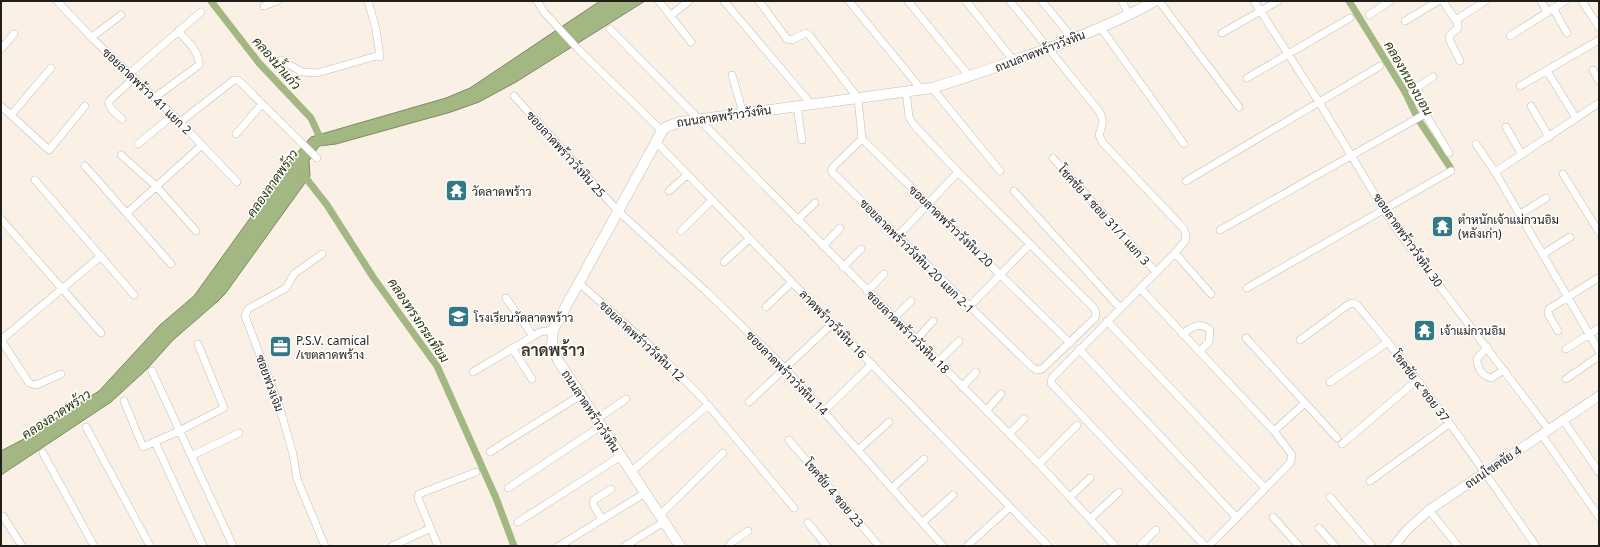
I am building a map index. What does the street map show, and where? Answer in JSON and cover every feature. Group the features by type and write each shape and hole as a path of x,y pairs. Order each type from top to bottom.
{"main road":[{"name":"ถนนลาดพร้าววังหิน","path":"680,546 559,362 552,346 553,330 662,131 673,123 932,88 970,77 1073,39 1101,28 1155,1"}],"street":[{"name":"ซอยลาดพร้าว 41 แยก 2","path":"57,1 131,76 180,122 237,182"},
{"path":"264,6 277,1"},
{"path":"281,60 302,72 317,73 380,56 376,29 368,1"},
{"path":"537,1 544,12 577,48 662,131"},
{"path":"659,1 691,42"},
{"path":"670,16 689,1"},
{"path":"724,1 811,104"},
{"path":"759,1 787,39 794,39 806,32 858,98 862,139"},
{"path":"849,1 921,89"},
{"path":"908,1 970,77"},
{"path":"966,1 1014,61"},
{"path":"1010,1 1102,116 1103,128 1099,135 1104,143 1184,229 1186,236 1185,241 1175,253 1079,349 1052,378 1051,383 1205,546"},
{"path":"1042,1 1073,39"},
{"path":"1122,1 1129,15"},
{"path":"1159,1 1239,107"},
{"name":"ซอยลาดพร้าววังหิน 30","path":"1254,1 1319,102 1400,234 1504,370 1599,517"},
{"path":"1222,33 1278,1"},
{"path":"1369,15 1390,1"},
{"path":"1405,22 1438,1"},
{"path":"1442,1 1459,26 1448,39 1460,61"},
{"path":"1456,20 1486,1"},
{"path":"1541,1 1550,10 1567,33"},
{"path":"1510,36 1566,1"},
{"path":"1582,1 1599,27"},
{"path":"122,119 109,107 109,101 131,76 200,12"},
{"path":"92,37 121,15"},
{"path":"1247,78 1350,18"},
{"path":"1101,28 1184,144"},
{"name":"ซอยลาดพร้าววังหิน 18","path":"610,29 1039,464 1115,546"},
{"path":"154,98 199,65 200,59 197,54 178,31"},
{"path":"1,49 14,34"},
{"path":"1520,86 1599,40"},
{"path":"1186,181 1380,66"},
{"path":"11,115 51,68"},
{"path":"1593,70 1599,81"},
{"path":"1547,71 1576,118"},
{"path":"732,75 743,113"},
{"path":"1433,77 1412,92 1420,117 1449,154"},
{"path":"180,122 234,80 238,80 317,158"},
{"path":"932,88 1000,171"},
{"path":"906,91 909,117 914,125 958,172 1094,308 1096,313 1095,318 1070,343"},
{"name":"ซอยลาดพร้าววังหิน 25","path":"514,96 618,211"},
{"path":"1495,172 1599,103"},
{"path":"236,134 262,104"},
{"path":"1,106 49,150 85,106"},
{"path":"797,106 802,140"},
{"path":"1531,106 1549,137"},
{"path":"138,144 173,115"},
{"path":"1220,230 1420,117"},
{"path":"1506,127 1522,155"},
{"name":"ซอยลาดพร้าววังหิน 20","path":"862,139 1070,343"},
{"name":"ซอยลาดพร้าววังหิน 20 แยก 2-1","path":"862,139 831,171 969,307 1037,370 1042,369 1070,343"},
{"name":"ลาดพร้าววังหิน 16","path":"656,142 1048,546"},
{"path":"1476,144 1495,172 1599,350"},
{"path":"127,213 202,145"},
{"path":"121,155 156,186 196,231"},
{"name":"โชคชัย 4 ซอย 31/1 แยก 3","path":"1052,158 1156,272"},
{"path":"85,166 171,264"},
{"path":"1247,288 1451,171"},
{"path":"898,236 958,172"},
{"path":"669,191 687,174"},
{"path":"1563,174 1599,232"},
{"path":"35,180 134,295"},
{"path":"1014,191 1120,308"},
{"path":"1520,214 1546,198"},
{"path":"681,231 712,200"},
{"path":"797,220 815,203"},
{"name":"ซอยลาดพร้าววังหิน 14","path":"618,211 785,368 943,546"},
{"path":"1,219 101,333"},
{"path":"823,246 840,228"},
{"path":"1543,254 1570,237"},
{"path":"724,262 749,239"},
{"path":"969,307 1030,244"},
{"path":"844,267 861,249"},
{"path":"1175,253 1211,294"},
{"name":"ซอยพ่วงเจิม","path":"322,254 294,274 286,288 248,309 245,316 279,405 294,454 297,479 325,546"},
{"path":"61,374 36,385 32,385 29,383 2,342 61,288 101,256"},
{"path":"867,291 884,274"},
{"path":"1558,331 1548,312 1549,309 1598,278"},
{"path":"766,307 792,282"},
{"name":"ซอยลาดพร้าววังหิน 12","path":"579,283 658,352 706,403 794,508"},
{"path":"1140,288 1274,431 1292,455 1290,462 1209,546"},
{"path":"506,298 533,336"},
{"path":"894,318 911,301"},
{"name":"โชคชัย ๔ ซอย 37","path":"1300,340 1349,304 1353,303 1357,305 1417,380 1536,546"},
{"path":"916,340 934,321"},
{"path":"1107,321 1265,488"},
{"path":"749,402 833,324"},
{"path":"1182,334 1192,326 1204,326 1210,330 1209,342 1199,352"},
{"path":"1566,349 1599,328"},
{"path":"474,372 540,332 553,330"},
{"path":"1246,338 1339,441 1417,380"},
{"path":"938,362 959,341"},
{"path":"1330,382 1388,342"},
{"path":"124,401 143,447 179,431 224,408 198,344"},
{"path":"1486,347 1477,359 1479,370 1485,376 1491,378 1504,370"},
{"path":"512,348 532,379"},
{"path":"1079,349 1236,518"},
{"path":"1566,379 1599,356"},
{"path":"824,411 872,364"},
{"path":"152,371 233,546"},
{"path":"962,387 976,372"},
{"path":"986,411 1001,394"},
{"path":"490,452 581,395"},
{"name":"ถนนโชคชัย 4","path":"1394,546 1407,530 1429,510 1599,396"},
{"path":"508,488 599,423 626,399"},
{"path":"631,472 706,403"},
{"path":"1274,431 1305,403"},
{"path":"1009,434 1024,419"},
{"path":"1564,420 1599,472"},
{"path":"858,450 889,422"},
{"path":"1370,481 1449,424"},
{"path":"1039,464 1077,425"},
{"path":"86,427 150,546"},
{"path":"191,456 239,433"},
{"name":"โชคชัย 4 ซอย 23","path":"789,440 879,546"},
{"path":"155,442 203,546"},
{"path":"625,546 662,518 723,452"},
{"path":"43,453 94,546"},
{"path":"518,522 621,456"},
{"path":"892,488 924,459"},
{"path":"438,546 418,498 419,494 476,472"},
{"path":"1070,497 1090,478"},
{"path":"602,520 593,504 594,500 611,489"},
{"path":"1090,519 1119,492"},
{"path":"559,546 645,493"},
{"path":"923,522 953,495"},
{"path":"1330,497 1372,546"},
{"path":"967,546 1010,507"},
{"path":"1429,510 1458,546"},
{"path":"3,516 22,546"},
{"path":"1273,517 1300,546"},
{"path":"808,523 827,546"},
{"path":"392,546 430,528"},
{"path":"1319,528 1335,546"},
{"path":"1142,545 1156,530"},
{"path":"729,546 732,542 748,531"}],"water":[{"name":"คลองลาดพร้าว","path":"600,1 645,1 516,82 479,102 451,112 336,144 319,146 309,161 310,176 225,294 173,340 147,369 111,402 1,475 1,451 22,440 99,391 160,325 194,296 256,210 271,183 311,137 446,98 470,88"}],"waterway":[{"name":"คลองน้ำแก้ว","path":"211,1 259,63 311,118 322,142"},
{"name":"คลองหนองบอน","path":"1349,1 1405,92 1418,119 1450,167"},
{"name":"คลองทรงกระเทียม","path":"302,173 327,205 373,277 437,366 496,498 514,546"}],"place":[{"name":"วัดลาดพร้าว","path":"457,191"},
{"name":"ตำหนักเจ้าแม่กวนอิม (หลังเก่า)","path":"1442,226"},
{"name":"โรงเรียนวัดลาดพร้าว","path":"458,317"},
{"name":"เจ้าแม่กวนอิม","path":"1425,330"},
{"name":"P.S.V. camical /เขตลาดพร้าง","path":"281,347"}],"district":[{"name":"ลาดพร้าว","path":"553,350"}]}
